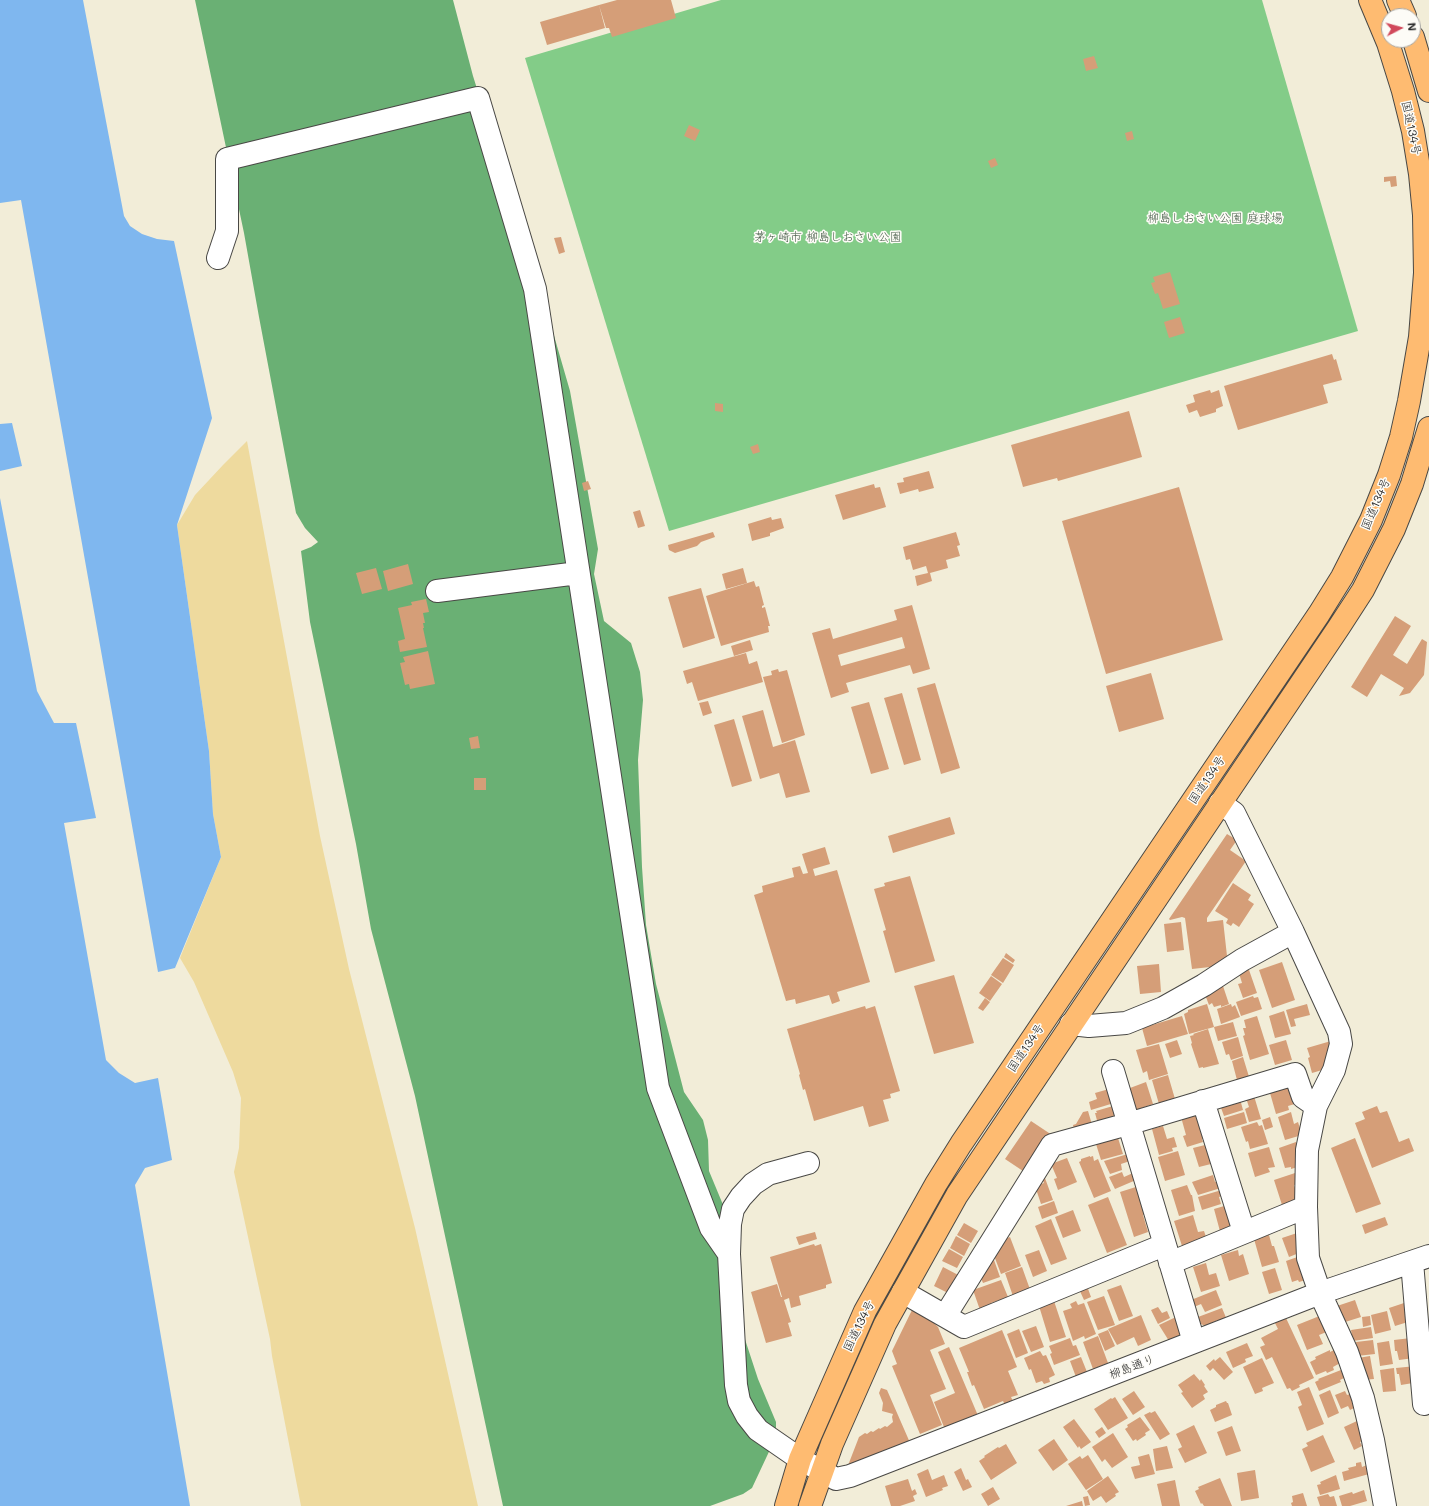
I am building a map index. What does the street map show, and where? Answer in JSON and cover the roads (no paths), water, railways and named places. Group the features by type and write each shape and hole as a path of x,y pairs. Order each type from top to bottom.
{"highway":[{"name":"国道134号","path":"786,1506 800,1458 865,1311 940,1177 1315,620 1342,577 1370,520 1389,475 1401,437 1412,387 1420,336 1427,250 1420,174 1413,131 1403,91 1388,43 1370,0"},
{"path":"1416,48 1429,91"},
{"name":"国道134号","path":"810,1506 829,1475 832,1444 885,1324 957,1194 1340,627 1362,590 1394,529 1412,484 1429,428"}],"street":[{"path":"218,258 227,231 227,159 478,98 535,289 658,1088 710,1228 729,1254"},
{"path":"437,591 578,573"},
{"path":"1220,803 1234,813 1293,932 1339,1032 1341,1044 1334,1070 1316,1106 1307,1150 1306,1208 1308,1258 1320,1293 1347,1352 1363,1398 1373,1440 1385,1506"},
{"path":"1071,1024 1089,1026 1126,1023 1163,1008 1204,985 1242,960 1293,932"},
{"path":"1112,1071 1194,1342"},
{"path":"945,1316 1052,1145 1295,1074 1303,1097 1316,1106"},
{"path":"1204,1101 1244,1232"},
{"path":"808,1162 768,1174 753,1184 741,1197 733,1209 730,1224 729,1254 736,1385 739,1401 747,1416 758,1430 829,1475"},
{"path":"903,1292 964,1327 1167,1254 1244,1232 1306,1208"},
{"path":"1420,1259 1424,1404"},
{"name":"柳島通り","path":"829,1475 850,1476 1320,1293 1420,1259"}],"water":[{"path":"0,0 83,0 124,216 130,226 142,234 157,239 174,241 212,418 177,525 209,751 213,814 221,857 175,968 158,972 21,200 0,203"},
{"path":"12,423 22,466 0,471 0,424"},
{"path":"0,498 37,691 54,723 76,723 96,818 64,823 106,1060 119,1073 135,1083 158,1078 172,1160 145,1168 135,1185 190,1506 0,1506"}],"park label":[{"name":"柳島しおさい公園 庭球場","path":"1215,218"},
{"name":"茅ヶ崎市 柳島しおさい公園","path":"828,237"}]}
